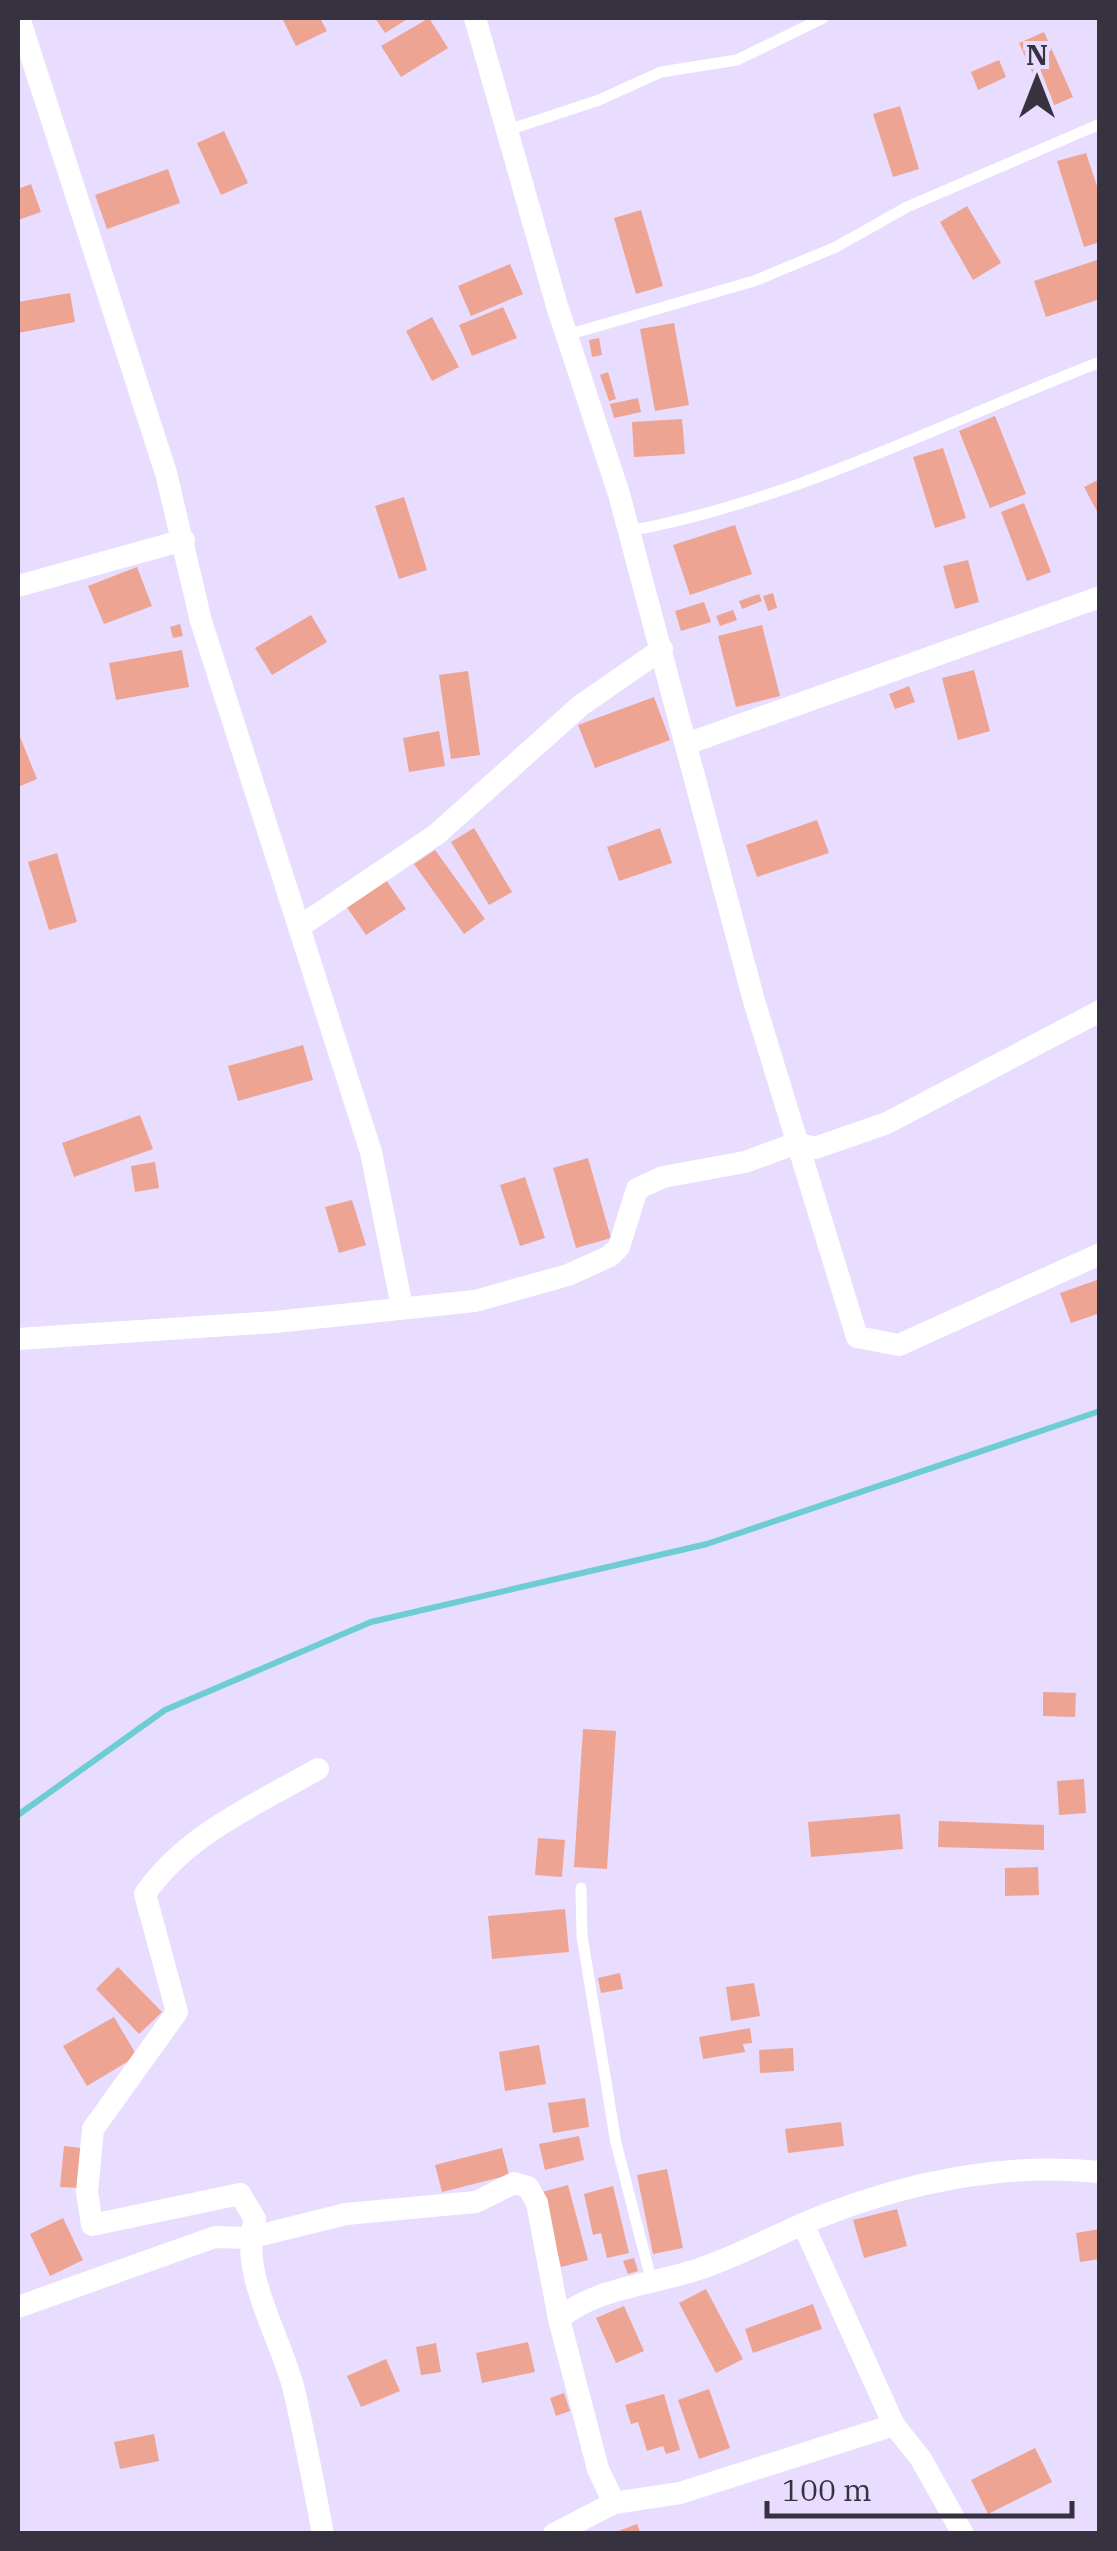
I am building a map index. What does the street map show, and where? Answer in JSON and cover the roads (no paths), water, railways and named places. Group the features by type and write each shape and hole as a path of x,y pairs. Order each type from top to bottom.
{"street":[{"path":"19,18 184,540 201,621 302,925 371,1152 402,1307"},
{"path":"475,18 566,335 629,531 688,743 732,926 857,1337 899,1345 1100,1254"},
{"path":"18,586 184,540"},
{"path":"688,743 1100,597"},
{"path":"302,925 437,834 580,706 662,649"},
{"path":"18,1339 274,1322 476,1301 586,1268 620,1247 637,1189 663,1177 745,1162 798,1143 815,1148 887,1122 958,1089 1045,1036 1100,1011"},
{"path":"318,1769 198,1838 162,1868 145,1894 177,2012 93,2130 87,2192 92,2225 240,2194 255,2219 249,2238 293,2386 324,2534"},
{"path":"560,2319 576,2304 744,2253 802,2224 922,2184 985,2175 1100,2172"},
{"path":"18,2307 214,2237 249,2238 346,2214 476,2202 514,2183 528,2187 537,2203 560,2319 598,2469 614,2504"},
{"path":"802,2224 894,2425 921,2459 963,2534"},
{"path":"554,2534 614,2504 680,2493 894,2425"}],"lane":[{"path":"508,130 598,100 661,72 737,60 823,18"},
{"path":"566,335 754,281 836,247 907,207 1100,124"},
{"path":"629,531 692,520 772,495 1100,362"},
{"path":"581,1888 582,1936 616,2143 652,2283"}],"waterway":[{"path":"18,1815 165,1710 371,1622 707,1544 1100,1411"}]}
